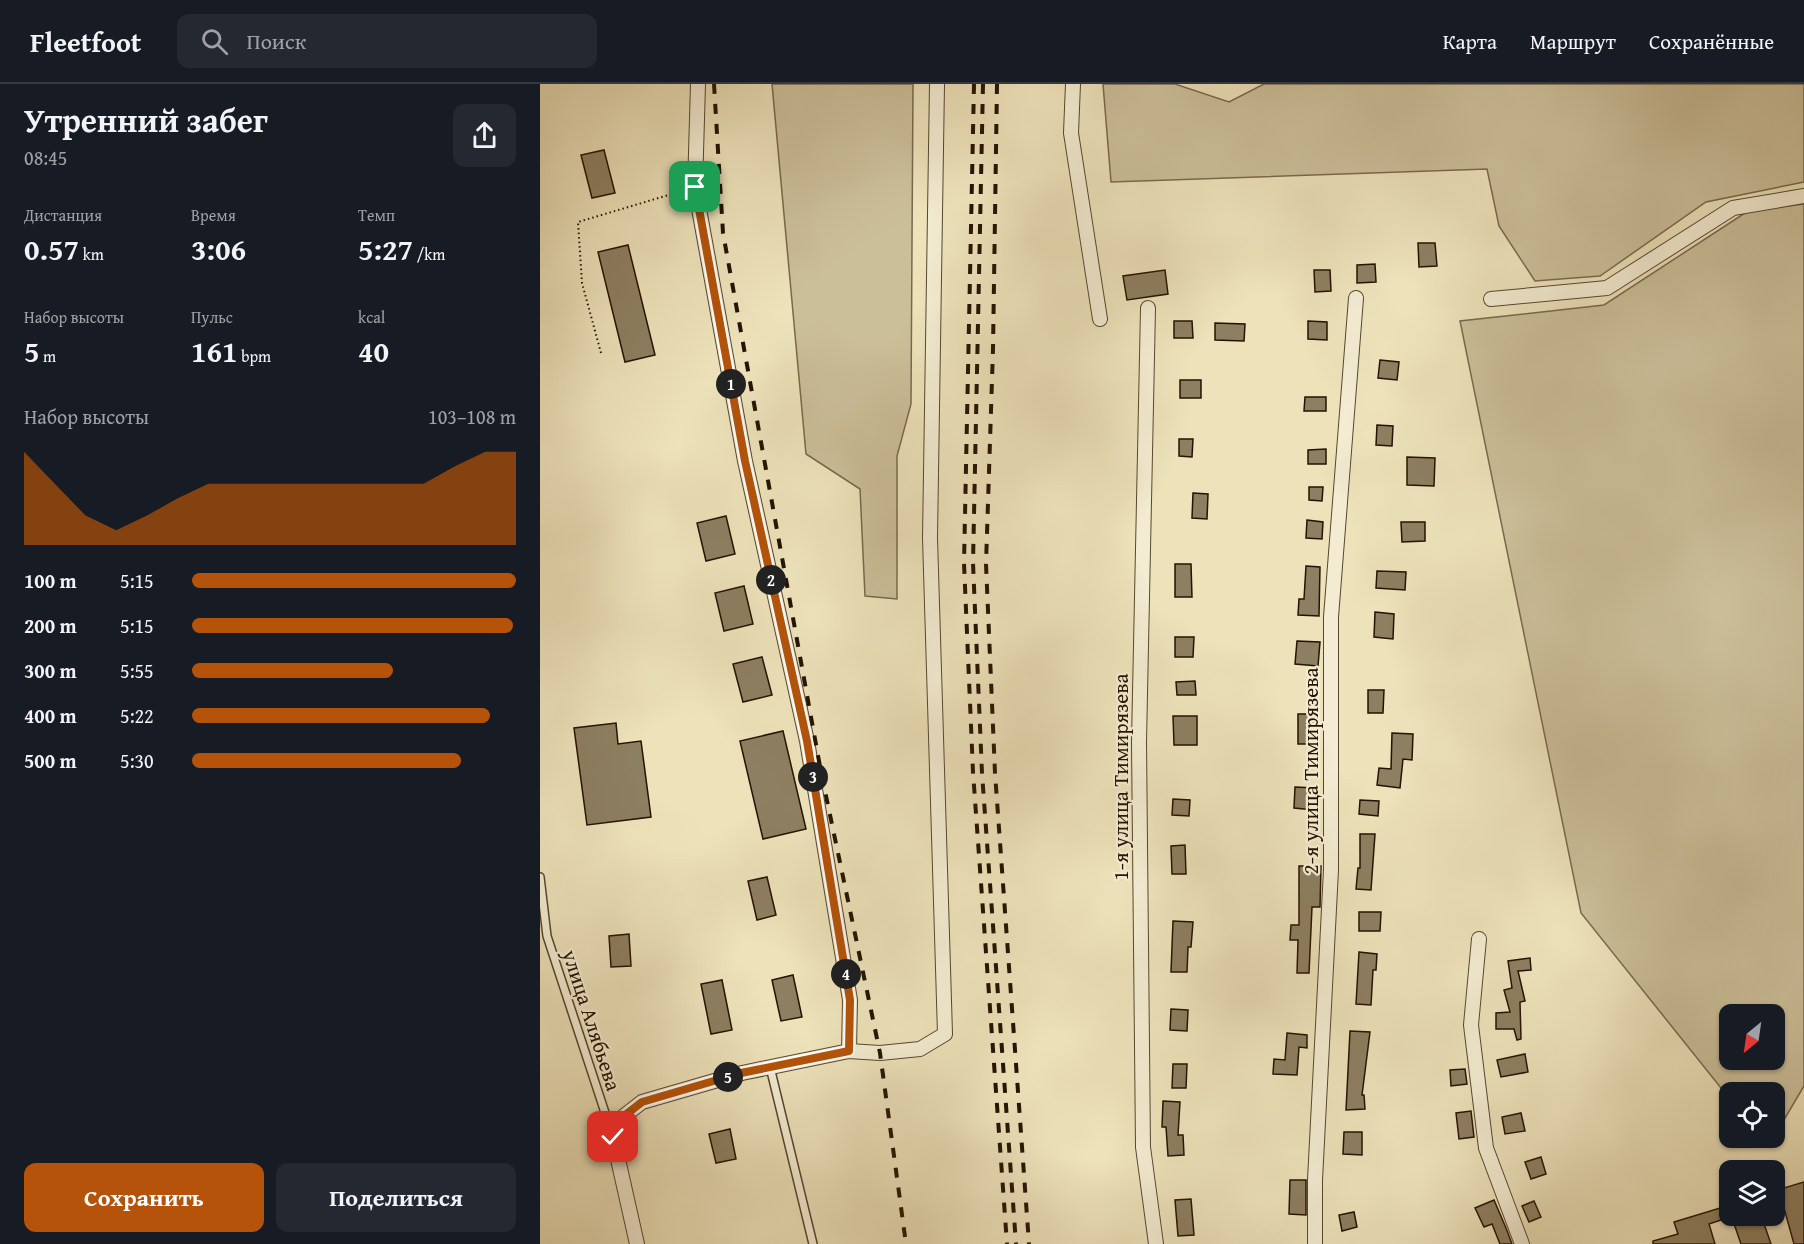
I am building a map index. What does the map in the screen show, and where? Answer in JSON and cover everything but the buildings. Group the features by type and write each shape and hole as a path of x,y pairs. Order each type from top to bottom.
{"street":[{"path":"698,84 695,187 745,461 807,741 850,1000 849,1051"},
{"path":"637,1244 613,1137 624,1116 642,1102 741,1073 849,1051 880,1053 920,1049 945,1034 930,538 937,84"},
{"path":"1073,84 1071,133 1100,319"},
{"path":"1491,299 1607,288 1733,208 1804,196"},
{"name":"2-я улица Тимирязева","path":"1315,1244 1331,870 1331,617 1356,298"},
{"name":"1-я улица Тимирязева","path":"1148,308 1140,766 1143,1147 1156,1244"},
{"path":"1479,939 1471,1025 1486,1148 1522,1244"}],"lane":[{"name":"улица Алябьева","path":"540,877 547,936 613,1137"},
{"path":"770,1068 813,1244"}],"path":[{"path":"602,353 582,283 578,222 695,187"}],"shaded area":[{"path":"772,84 913,84 911,404 897,456 897,599 865,596 860,489 806,454"},
{"path":"1103,84 1175,84 1229,102 1264,84 1804,84 1804,182 1706,202 1600,276 1535,281 1499,226 1487,169 1111,182"},
{"path":"1804,204 1804,1086 1785,1118 1785,1082 1719,1082 1719,1086 1581,913 1460,321 1604,305 1748,211"}],"railway":[{"path":"714,84 723,233 821,772 880,1053 906,1244"},
{"path":"974,84 964,563 973,772 1007,1244"},
{"path":"983,84 973,563 982,773 1016,1244"},
{"path":"997,84 993,349 986,564 995,773 1029,1244"}],"route":[{"path":"613,1137 624,1116 642,1102 741,1073 849,1051 850,1000 807,741 745,461 695,187"}]}
